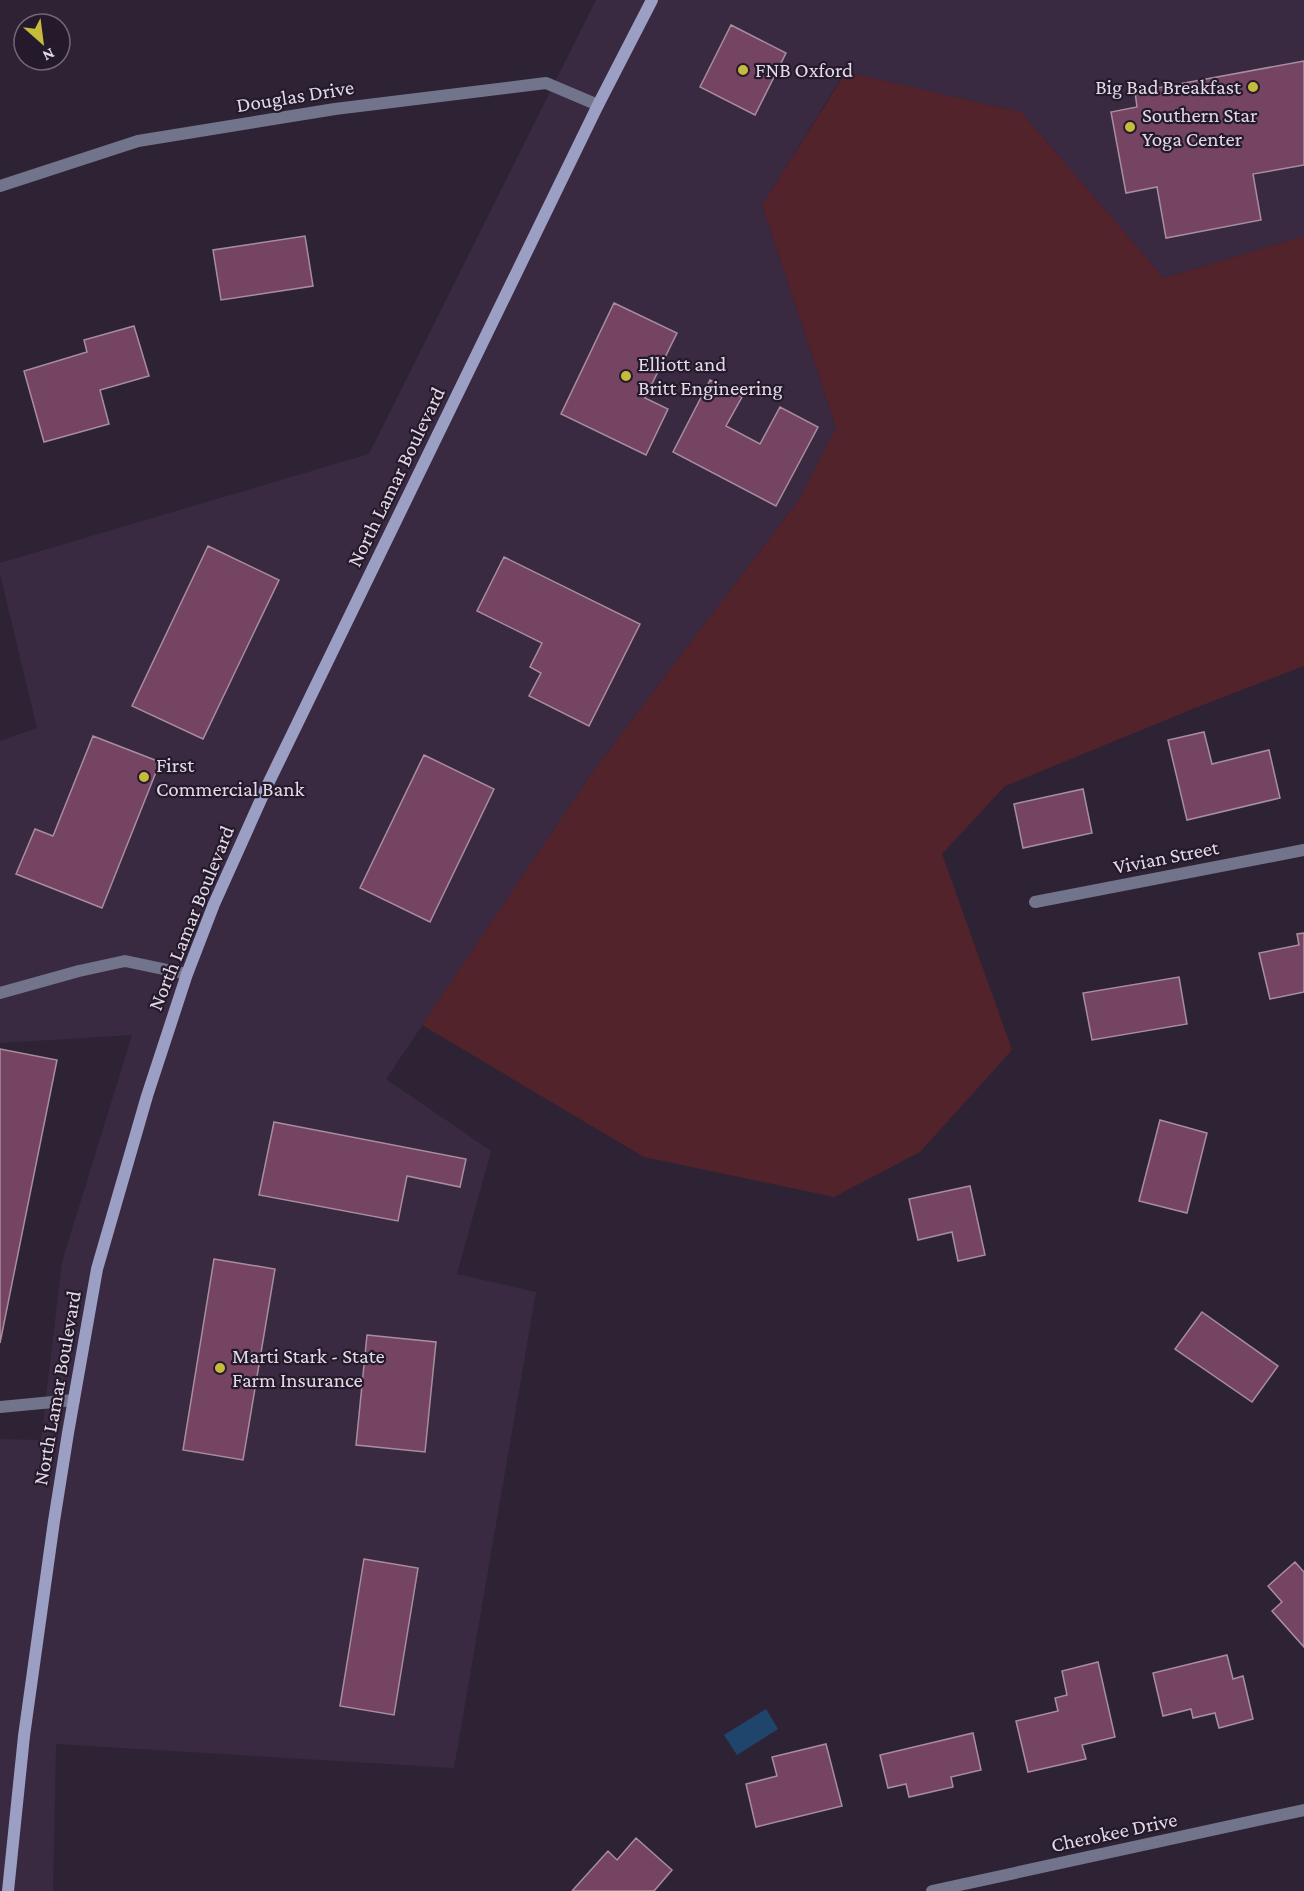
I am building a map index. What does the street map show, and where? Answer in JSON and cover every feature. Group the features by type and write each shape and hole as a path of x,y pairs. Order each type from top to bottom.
{"street":[{"name":"North Lamar Boulevard","path":"8,1891 24,1736 74,1400 97,1269 147,1096 187,974 214,904 267,786 598,105 652,0"},
{"name":"Douglas Drive","path":"0,186 138,141 335,109 546,83 598,105"},
{"name":"Vivian Street","path":"1035,902 1304,850"},
{"path":"0,993 125,961 187,974"},
{"path":"0,1407 74,1400"},
{"name":"Cherokee Drive","path":"932,1891 1304,1810"}],"shaded area":[{"path":"596,0 1304,0 1304,236 1164,278 1021,112 845,72 762,205 836,427 800,498 594,770 386,1079 491,1151 457,1274 536,1292 454,1768 56,1744 53,1891 0,1891 0,1439 41,1440 62,1262 132,1035 0,1043 0,741 37,728 0,574 0,563 369,454"},
{"path":"846,72 1021,112 1164,278 1304,236 1304,666 1005,786 942,854 1012,1050 920,1152 834,1197 644,1157 422,1025 594,770 800,498 836,427 762,205"}],"water":[{"path":"766,1709 778,1729 737,1755 724,1735"}],"building":[{"name":"FNB Oxford","path":"731,25 786,53 755,115 700,87"},
{"path":"1304,61 1304,165 1253,174 1261,220 1166,238 1157,187 1126,193 1111,112 1137,107 1135,92"},
{"path":"305,236 313,286 221,300 213,250"},
{"path":"614,303 677,333 645,398 668,409 646,455 561,414"},
{"path":"134,326 149,376 100,390 109,424 44,442 24,371 87,352 84,340"},
{"path":"710,380 742,397 726,426 760,444 780,407 818,427 776,506 673,452"},
{"path":"208,546 279,580 203,739 132,706"},
{"path":"504,557 640,624 589,726 529,696 541,673 530,667 542,643 477,611"},
{"path":"1204,732 1212,764 1269,750 1280,798 1187,820 1168,740"},
{"path":"93,736 160,762 102,908 16,874 35,829 53,836"},
{"path":"424,755 494,789 430,922 360,888"},
{"path":"1083,789 1092,833 1023,848 1014,804"},
{"path":"1304,933 1304,992 1270,999 1259,953 1299,945 1297,934"},
{"path":"1179,977 1187,1024 1092,1040 1083,993"},
{"path":"0,1049 57,1060 0,1343"},
{"path":"1160,1120 1207,1133 1187,1213 1139,1201"},
{"path":"274,1122 466,1159 460,1187 407,1176 398,1221 259,1195"},
{"path":"970,1186 985,1255 958,1261 952,1232 918,1240 909,1199"},
{"path":"214,1259 275,1269 243,1460 183,1450"},
{"path":"1202,1312 1278,1366 1252,1402 1175,1349"},
{"path":"367,1335 436,1342 425,1452 356,1445"},
{"path":"364,1559 418,1568 394,1715 340,1706"},
{"path":"1295,1562 1304,1572 1304,1647 1272,1611 1282,1602 1268,1586"},
{"path":"1227,1655 1233,1679 1243,1676 1253,1719 1219,1728 1215,1713 1193,1718 1191,1709 1163,1716 1153,1673"},
{"path":"1098,1662 1115,1737 1082,1745 1086,1759 1028,1772 1016,1721 1058,1711 1055,1698 1067,1695 1062,1671"},
{"path":"973,1733 981,1770 951,1777 953,1787 909,1797 906,1784 888,1788 880,1755"},
{"path":"826,1744 842,1806 756,1827 746,1784 777,1776 772,1757"},
{"path":"636,1838 672,1870 654,1891 572,1891 608,1851 617,1860"}],"place":[{"name":"FNB Oxford","path":"743,70"},
{"name":"Big Bad Breakfast","path":"1253,87"},
{"name":"Southern Star Yoga Center","path":"1130,127"},
{"name":"Elliott and Britt Engineering","path":"626,376"},
{"name":"First Commercial Bank","path":"144,777"},
{"name":"Marti Stark - State Farm Insurance","path":"220,1368"}]}
